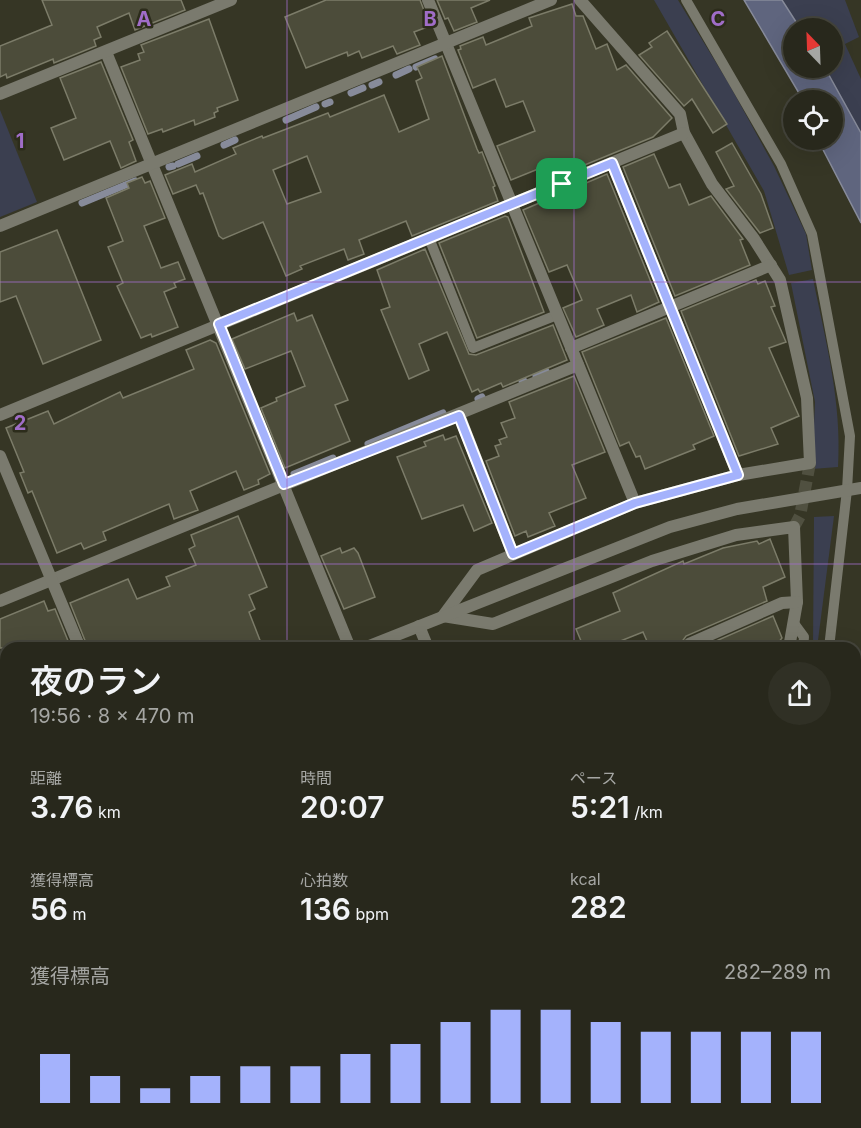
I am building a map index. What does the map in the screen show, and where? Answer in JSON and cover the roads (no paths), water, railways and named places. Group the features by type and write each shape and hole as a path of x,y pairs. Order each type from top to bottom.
{"street":[{"path":"0,94 231,0"},
{"path":"428,0 635,503"},
{"path":"0,226 551,0"},
{"path":"443,616 477,570 635,503 738,475 810,463 807,398 780,280 712,184 684,133 680,114 580,0"},
{"path":"106,52 348,642"},
{"path":"0,416 684,133"},
{"path":"612,163 738,475"},
{"path":"571,348 771,265"},
{"path":"0,601 284,484 459,416 578,365"},
{"path":"459,416 513,554"},
{"path":"0,456 78,642"},
{"path":"379,642 670,527 737,509 861,488"},
{"path":"443,616 493,624 652,561 736,535 794,527 797,602 790,642"},
{"path":"694,642 782,603 797,602"},
{"path":"419,626 426,642"}],"lane":[{"path":"686,0 781,164 812,234 850,436 847,490 830,642"},
{"path":"429,238 473,348 557,315"},
{"path":"793,622 804,637 804,642"}],"waterway":[{"path":"416,67 435,59"},
{"path":"396,75 409,69"},
{"path":"372,85 379,82"},
{"path":"351,93 363,88"},
{"path":"325,104 330,102"},
{"path":"286,120 316,107"},
{"path":"224,145 235,140"},
{"path":"178,164 197,156"},
{"path":"169,167 173,166"},
{"path":"82,203 135,181"},
{"path":"536,376 546,371"},
{"path":"478,399 482,397"},
{"path":"368,444 443,413"},
{"path":"294,474 333,458"}],"tunnel":[{"path":"794,527 800,516 810,463"}]}
